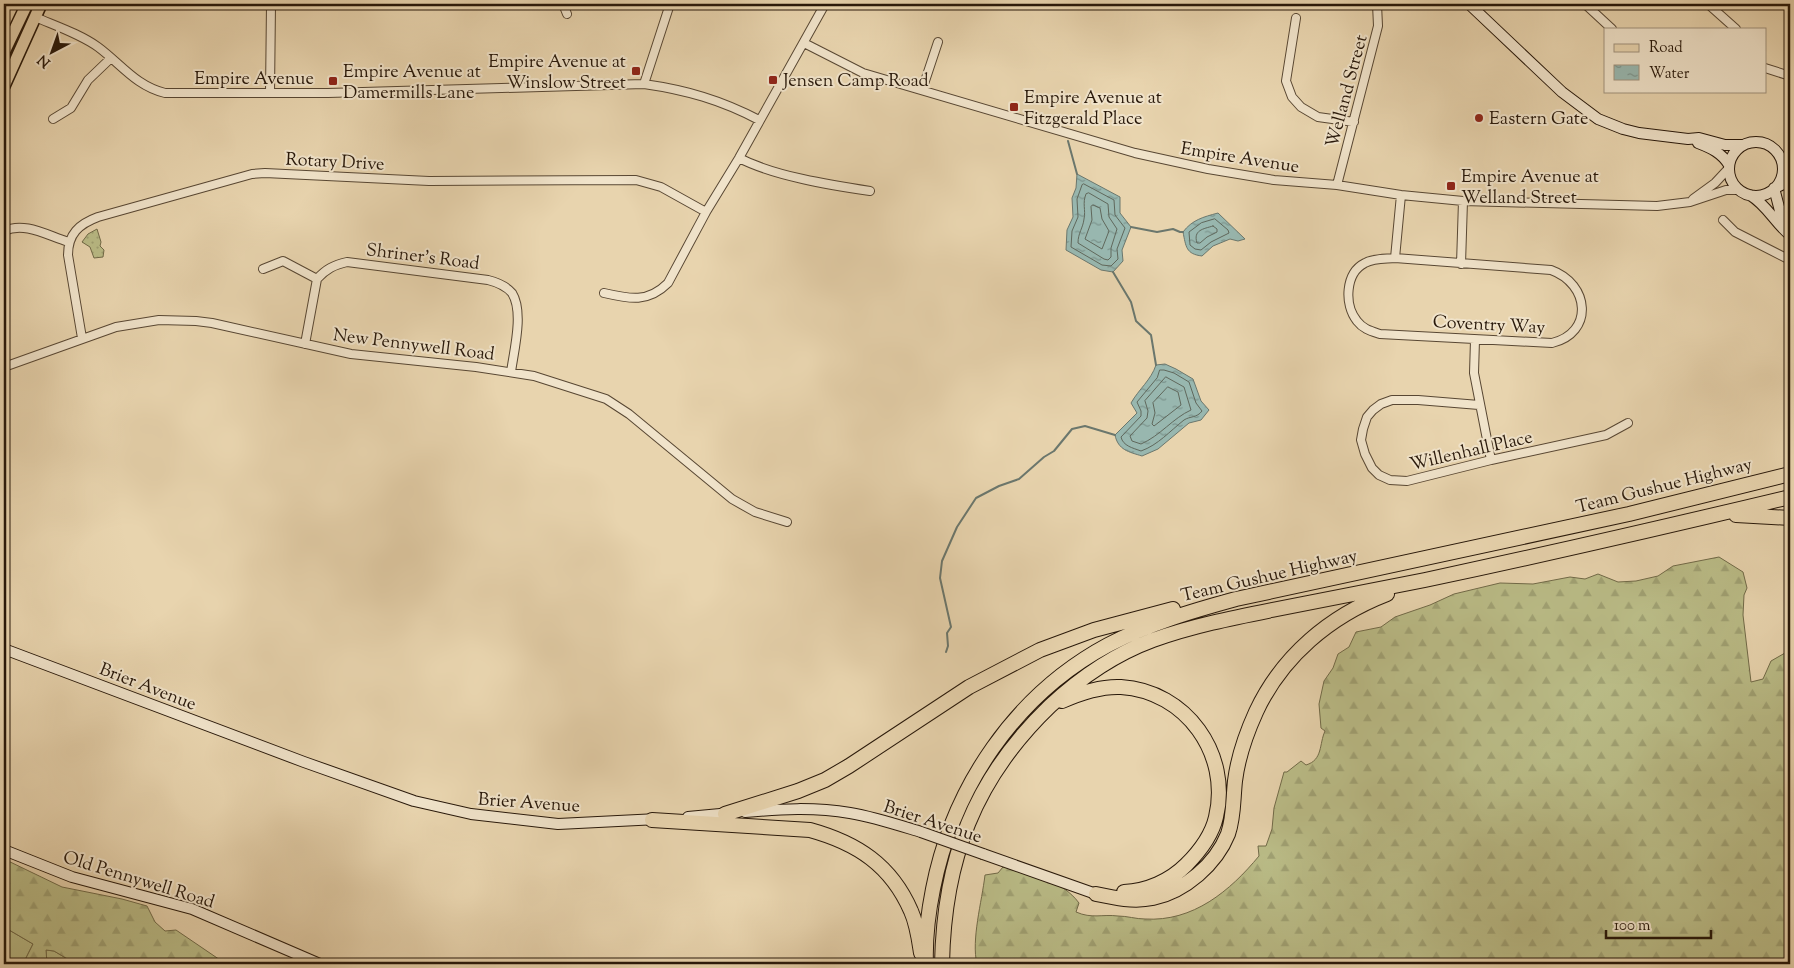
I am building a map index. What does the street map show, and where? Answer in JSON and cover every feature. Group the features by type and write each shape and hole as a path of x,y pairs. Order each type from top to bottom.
{"highway":[{"path":"1752,482 1790,466"},
{"name":"Team Gushue Highway","path":"925,964 930,906 935,879 948,833 974,775 1022,711 1063,675 1106,646 1191,611 1236,599 1630,514 1790,474"},
{"name":"Team Gushue Highway","path":"942,964 942,938 947,893 953,868 971,815 983,790 1005,756 1042,714 1078,682 1124,653 1150,641 1210,623 1422,580 1790,497"},
{"path":"1718,514 1790,518"},
{"path":"1096,894 1128,900 1152,898 1180,887 1202,871 1221,847 1228,834 1233,814 1235,782 1243,746 1256,711 1278,674 1307,642 1346,613 1372,600 1422,580"},
{"path":"725,814 798,791 824,780 849,766 969,687 1013,663 1065,640 1139,617 1203,603 1236,599"},
{"path":"1042,714 1060,702 1092,690 1121,687 1136,689 1166,700 1179,709 1192,720 1203,734 1211,750 1218,784 1216,817 1203,845 1194,857 1171,877 1157,884 1132,891 1096,894"},
{"path":"652,820 810,830 833,836 854,847 874,860 896,882 912,913 925,964"}],"main road":[{"path":"4,86 41,4"},
{"path":"1469,4 1562,92 1598,119 1622,129 1639,133 1688,139 1698,138 1725,145 1743,145 1756,142 1764,144 1775,151 1780,159 1782,175 1774,188"},
{"path":"4,52 26,8 35,17"},
{"path":"1688,139 1716,152 1729,167"},
{"path":"1743,145 1733,155 1729,167 1731,179 1739,190 1759,200 1790,235"},
{"path":"1780,159 1790,165"},
{"path":"1750,195 1764,194 1790,181"},
{"path":"1774,188 1780,211 1790,228"},
{"path":"1790,203 1788,214 1790,220"},
{"name":"Brier Avenue","path":"4,649 295,759 414,801 471,814 558,824 652,820 780,809 813,809 850,813 921,832 1096,894"},
{"name":"Old Pennywell Road","path":"4,850 72,877 192,909 320,964"}],"street":[{"path":"270,93 271,4"},
{"path":"563,4 567,14"},
{"path":"644,84 670,4"},
{"path":"604,293 627,299 641,298 661,290 674,272 706,212 739,158 825,4"},
{"name":"Welland Street","path":"1337,185 1378,26 1377,4"},
{"path":"1585,4 1611,28"},
{"path":"1708,4 1735,28"},
{"name":"Empire Avenue","path":"35,17 89,42 142,84 165,93 447,91 644,84 675,88 694,93 724,103 759,120"},
{"path":"1296,18 1286,81 1292,97 1301,107 1318,117 1354,122"},
{"path":"922,90 938,42"},
{"name":"Empire Avenue","path":"804,43 863,73 1134,153 1208,169 1274,180 1337,185 1401,195 1463,201 1657,206 1690,202 1726,190 1739,190"},
{"path":"53,119 72,108 88,80 111,58"},
{"path":"1766,68 1790,76"},
{"path":"739,158 770,170 837,186 870,191"},
{"path":"1690,202 1715,183 1729,167"},
{"name":"Rotary Drive","path":"69,242 78,227 90,220 256,173 429,181 636,180 661,187 706,212"},
{"path":"1396,258 1401,195"},
{"path":"1461,264 1463,201"},
{"path":"1723,220 1735,232 1790,260"},
{"path":"4,231 18,227 29,228 69,242 68,255 82,338"},
{"name":"Coventry Way","path":"1396,258 1461,264 1552,270 1566,276 1579,293 1582,302 1580,319 1570,335 1561,341 1552,343 1475,340 1380,334 1367,330 1357,322 1350,309 1349,289 1356,271 1363,264 1374,259 1396,258"},
{"path":"262,269 283,261 317,280 305,344"},
{"name":"Shriner's Road","path":"317,280 330,267 347,262 488,280 500,284 511,293 517,306 518,319 511,372"},
{"name":"New Pennywell Road","path":"4,367 82,338 132,324 178,320 212,323 376,358 534,376 606,399 628,414 732,500 755,512 787,522"},
{"path":"1475,340 1474,373 1491,460"},
{"name":"Willenhall Place","path":"1479,404 1418,400 1386,402 1373,410 1362,429 1361,440 1372,468 1379,475 1390,480 1407,481 1491,460 1606,435 1628,423"}],"green space":[{"path":"97,229 101,242 100,246 104,250 103,257 94,258 90,247 82,242 88,234"},
{"path":"1719,557 1743,572 1747,588 1744,595 1743,615 1751,682 1763,679 1771,661 1785,653 1790,658 1790,964 977,964 975,954 976,932 985,875 998,873 1003,867 1055,883 1072,895 1079,903 1076,912 1092,916 1162,919 1179,915 1195,910 1209,902 1236,881 1259,856 1258,846 1266,846 1272,829 1274,808 1284,772 1287,772 1301,761 1306,765 1311,763 1320,751 1325,731 1321,728 1319,704 1324,681 1333,668 1338,654 1349,647 1356,632 1381,627 1395,617 1430,605 1454,594 1500,583 1533,584 1570,577 1585,579 1598,574 1618,582 1636,581 1658,576 1673,566"},
{"path":"4,859 62,887 147,906 155,922 165,931 176,930 226,964 76,964 54,951 46,950 47,964 23,964 33,944 4,927"},
{"path":"4,927 33,944 23,964 4,964"},
{"path":"46,950 54,951 76,964 47,964"}],"water":[{"path":"1077,174 1120,197 1120,213 1131,227 1122,250 1123,261 1113,272 1101,270 1066,250 1067,230 1073,217 1072,198 1076,188"},
{"path":"1218,213 1245,239 1238,241 1230,239 1213,246 1202,256 1193,254 1186,246 1183,232 1198,220"},
{"path":"1165,364 1193,379 1201,401 1209,410 1201,420 1189,423 1158,449 1142,456 1129,452 1121,447 1115,435 1137,413 1131,403 1156,365"}],"waterway":[{"path":"1068,141 1077,174"},
{"path":"1131,227 1157,232 1173,229 1183,232"},
{"path":"1113,272 1131,302 1136,321 1151,335 1156,365"},
{"path":"946,652 948,646 947,633 951,627 940,578 942,561 957,527 976,498 999,486 1019,479 1044,457 1054,451 1072,429 1085,426 1115,435"}],"place":[{"name":"Empire Avenue at Winslow Street","path":"636,71"},
{"name":"Jensen Camp Road","path":"773,80"},
{"name":"Empire Avenue at Damermills Lane","path":"333,81"},
{"name":"Empire Avenue at Fitzgerald Place","path":"1014,107"},
{"name":"Eastern Gate","path":"1479,118"},
{"name":"Empire Avenue at Welland Street","path":"1451,186"}]}
